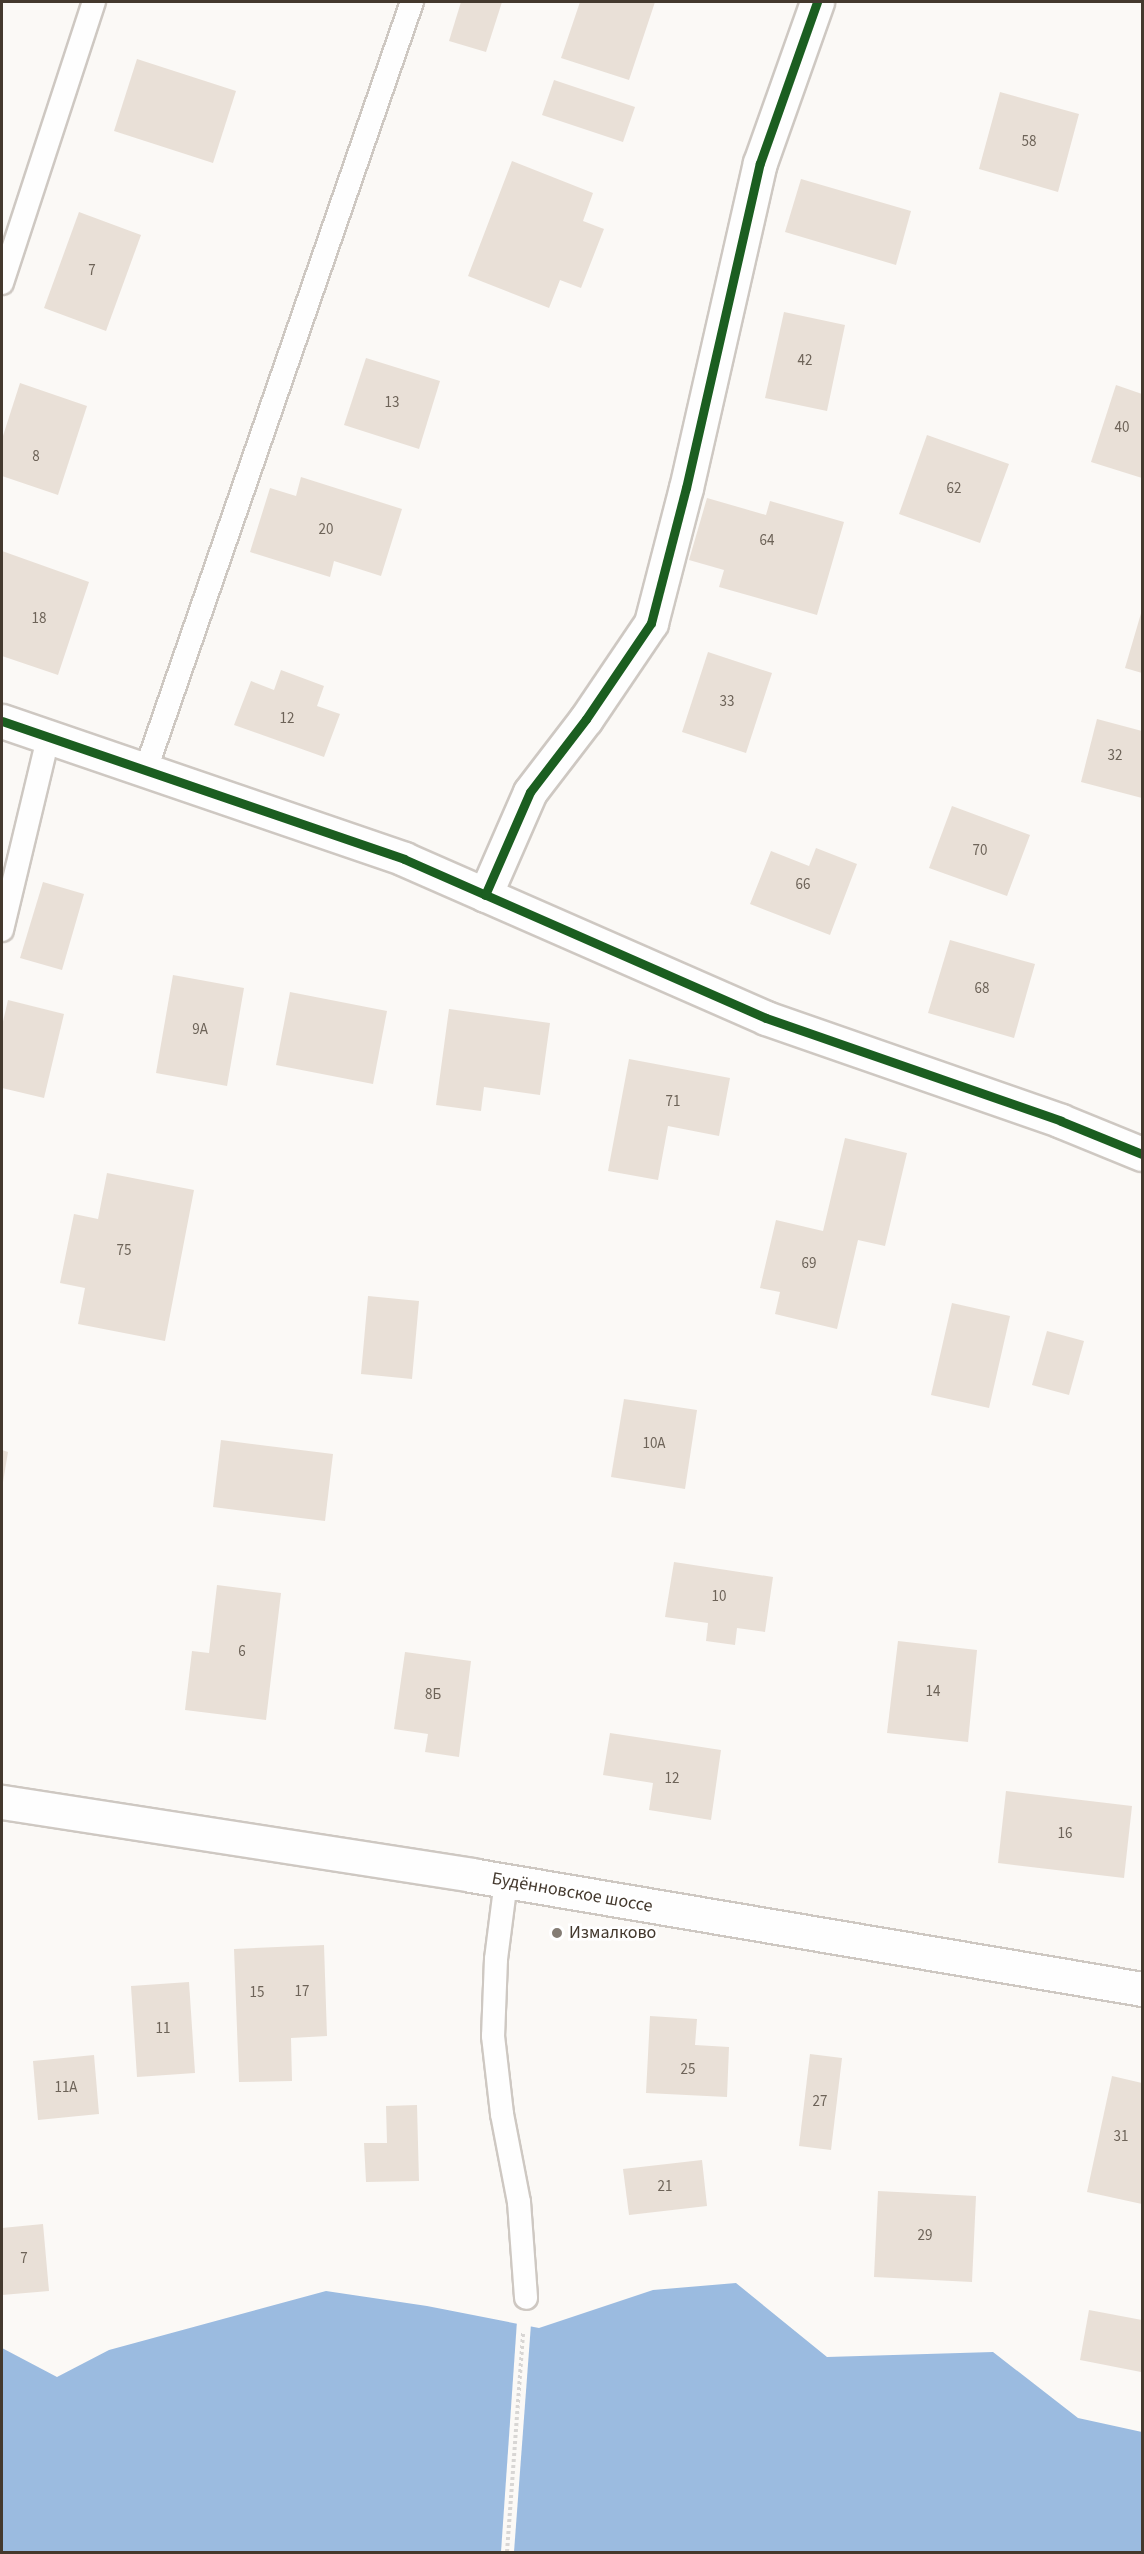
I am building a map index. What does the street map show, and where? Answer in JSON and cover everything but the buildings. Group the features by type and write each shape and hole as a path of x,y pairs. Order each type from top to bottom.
{"street":[{"path":"485,895 530,792 586,718 651,623 686,488 760,163 817,2"},
{"path":"2,721 145,772 404,859 766,1018 1061,1121 1143,1154"},
{"name":"Будённовское шоссе","path":"2,1802 506,1881 1143,1989"}],"lane":[{"path":"2,283 94,2"},
{"path":"145,772 412,2"},
{"path":"2,930 48,738"},
{"path":"506,1881 496,1959 493,2036 502,2114 519,2202 526,2298"}],"path":[{"path":"507,2553 526,2298"}],"water":[{"path":"736,2283 827,2357 993,2352 1078,2418 1142,2432 1142,2552 2,2552 2,2348 57,2377 109,2350 326,2291 427,2306 539,2328 653,2290"}],"pier":[{"path":"517,2321 531,2324 514,2552 501,2552"}],"cycle path":[{"path":"485,895 530,792 586,719 651,623 686,488 760,163 817,2"},
{"path":"2,721 404,859 766,1018 1061,1121 1142,1154"}],"place":[{"name":"Измалково","path":"557,1933"}]}
